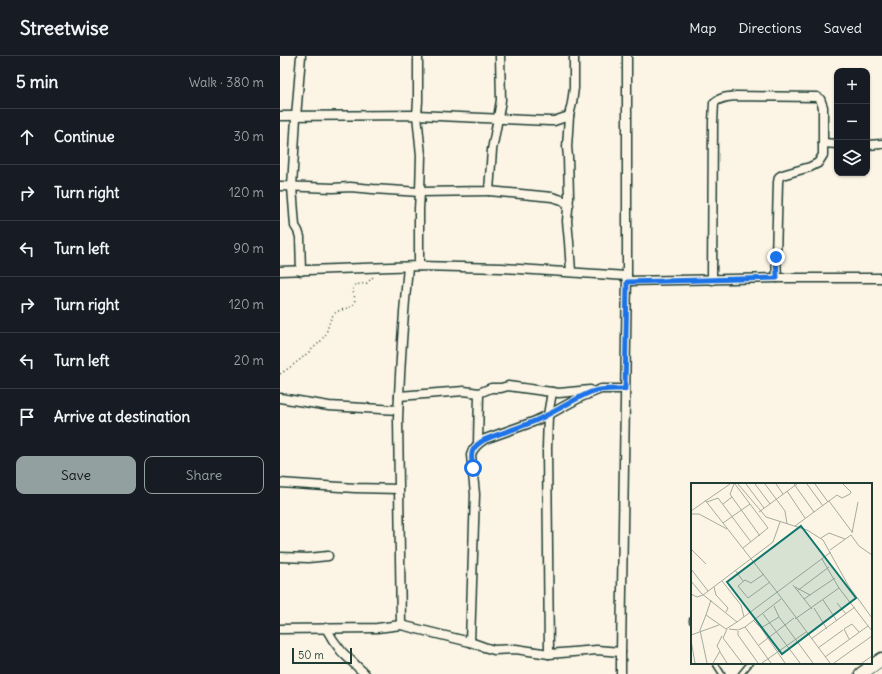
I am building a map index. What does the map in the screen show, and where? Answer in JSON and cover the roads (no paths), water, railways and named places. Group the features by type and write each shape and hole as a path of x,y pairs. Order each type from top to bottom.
{"street":[{"path":"300,271 300,237 295,226 292,186 301,56"},
{"path":"418,56 417,115 421,155 419,266"},
{"path":"489,191 492,150 501,100 500,56"},
{"path":"571,272 567,221 569,205 567,147 569,116 574,88 574,56"},
{"path":"622,674 621,652 627,279 627,56"},
{"path":"712,280 714,103 718,99 736,96 817,97 823,107 823,155 818,163 810,168 782,174 779,177 776,257 777,278"},
{"path":"280,116 417,115 549,121 569,116"},
{"path":"823,143 834,144"},
{"path":"870,145 882,144"},
{"path":"280,186 333,188 350,186 373,190 420,192 489,191 552,197 562,200 569,205"},
{"path":"280,272 419,266 502,268 571,272 627,279 712,280 777,278 882,278"},
{"path":"401,625 398,410 403,317 408,267"},
{"path":"399,396 464,391 479,393 491,388 508,386 560,393 601,389 625,389"},
{"path":"470,642 475,494 471,455 473,450 485,439 533,422 581,397 601,389"},
{"path":"549,654 547,454 548,415 552,392"},
{"path":"478,444 479,393"},
{"path":"280,398 329,406 398,410"},
{"path":"280,483 355,488 399,489"},
{"path":"280,557 308,558 328,556"},
{"path":"280,629 377,628 401,625 470,642 484,648 494,650 516,649 549,654 597,650 621,652"},
{"path":"326,628 342,652 365,674"},
{"path":"861,674 882,660"}],"lane":[{"path":"715,664 722,674"},
{"path":"741,674 749,664"}]}
